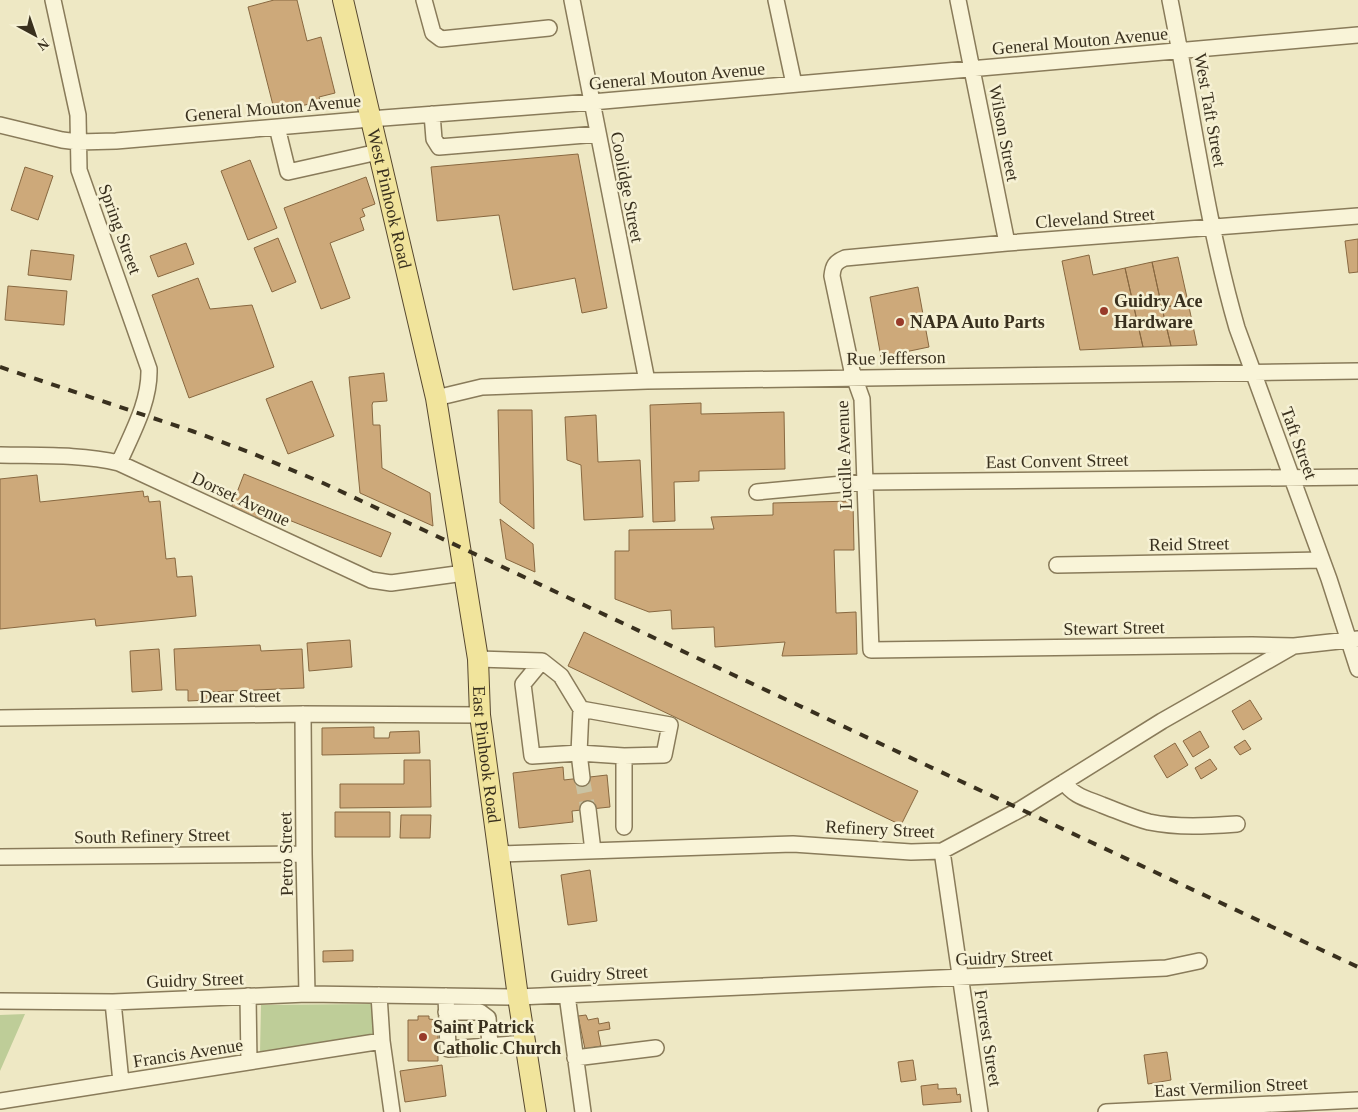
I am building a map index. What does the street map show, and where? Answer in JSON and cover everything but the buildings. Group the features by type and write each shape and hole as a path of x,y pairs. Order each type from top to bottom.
{"main road":[{"name":"West Pinhook Road","path":"343,0 436,398"},
{"name":"East Pinhook Road","path":"436,398 478,659 480,715 518,997 536,1112"}],"street":[{"name":"Spring Street","path":"53,0 78,115 79,170 149,369 150,383 147,397 119,463"},
{"path":"424,0 433,33 441,39 549,28"},
{"name":"Coolidge Street","path":"572,0 647,381"},
{"path":"776,0 794,84"},
{"name":"Wilson Street","path":"958,0 1007,243"},
{"name":"West Taft Street","path":"1170,0 1213,227"},
{"name":"General Mouton Avenue","path":"0,126 62,140 116,142 370,118 592,102 1358,35"},
{"path":"432,114 434,139 439,147 598,134"},
{"path":"277,127 288,172 378,152"},
{"name":"Cleveland Street","path":"836,262 845,258 1007,243 1358,216"},
{"name":"Taft Street","path":"1213,227 1237,328 1353,640 1358,670"},
{"name":"Lucille Avenue","path":"836,262 832,269 832,276 854,377 862,398 871,650"},
{"name":"Rue Jefferson","path":"436,398 482,387 647,381 1358,371"},
{"name":"Dorset Avenue","path":"0,456 71,456 96,458 119,463 371,580 391,583 464,573"},
{"name":"East Convent Street","path":"757,492 864,482 1358,477"},
{"name":"Reid Street","path":"1057,565 1322,560"},
{"name":"Stewart Street","path":"871,650 1294,646 1353,640"},
{"name":"Refinery Street","path":"499,854 793,844 911,852 942,851 1022,809 1162,721 1294,646"},
{"path":"478,659 542,662 561,676 581,709 579,753 582,778"},
{"path":"542,662 523,684 532,756 579,753 624,756 664,755 670,725 581,709"},
{"name":"Dear Street","path":"0,718 303,714 480,715"},
{"name":"Petro Street","path":"303,714 307,994"},
{"path":"624,756 624,827"},
{"path":"1064,782 1069,790 1078,796 1148,822 1174,826 1237,824"},
{"path":"588,809 593,851"},
{"name":"Forrest Street","path":"942,851 980,1112"},
{"name":"South Refinery Street","path":"0,857 304,854"},
{"name":"Guidry Street","path":"0,1001 113,1002 307,994 518,997 1166,968 1199,961"},
{"path":"379,995 382,1041 392,1112"},
{"path":"567,995 583,1112"},
{"path":"248,996 249,1062"},
{"path":"446,996 448,1049 525,1043"},
{"path":"113,1002 121,1082"},
{"path":"446,1012 480,1012 488,1018 490,1046"},
{"name":"Francis Avenue","path":"0,1101 382,1041"},
{"path":"575,1058 656,1048"},
{"name":"East Vermilion Street","path":"1106,1112 1173,1111 1358,1100"}],"green space":[{"path":"374,1004 377,1036 260,1053 261,1005"},
{"path":"25,1014 0,1071 0,1015"}],"tunnel":[{"path":"582,778 588,809"}],"railway":[{"path":"0,367 192,431 249,452 323,483 1358,967"}],"place":[{"name":"Guidry Ace Hardware","path":"1104,311"},
{"name":"NAPA Auto Parts","path":"900,322"},
{"name":"Saint Patrick Catholic Church","path":"423,1037"}]}
